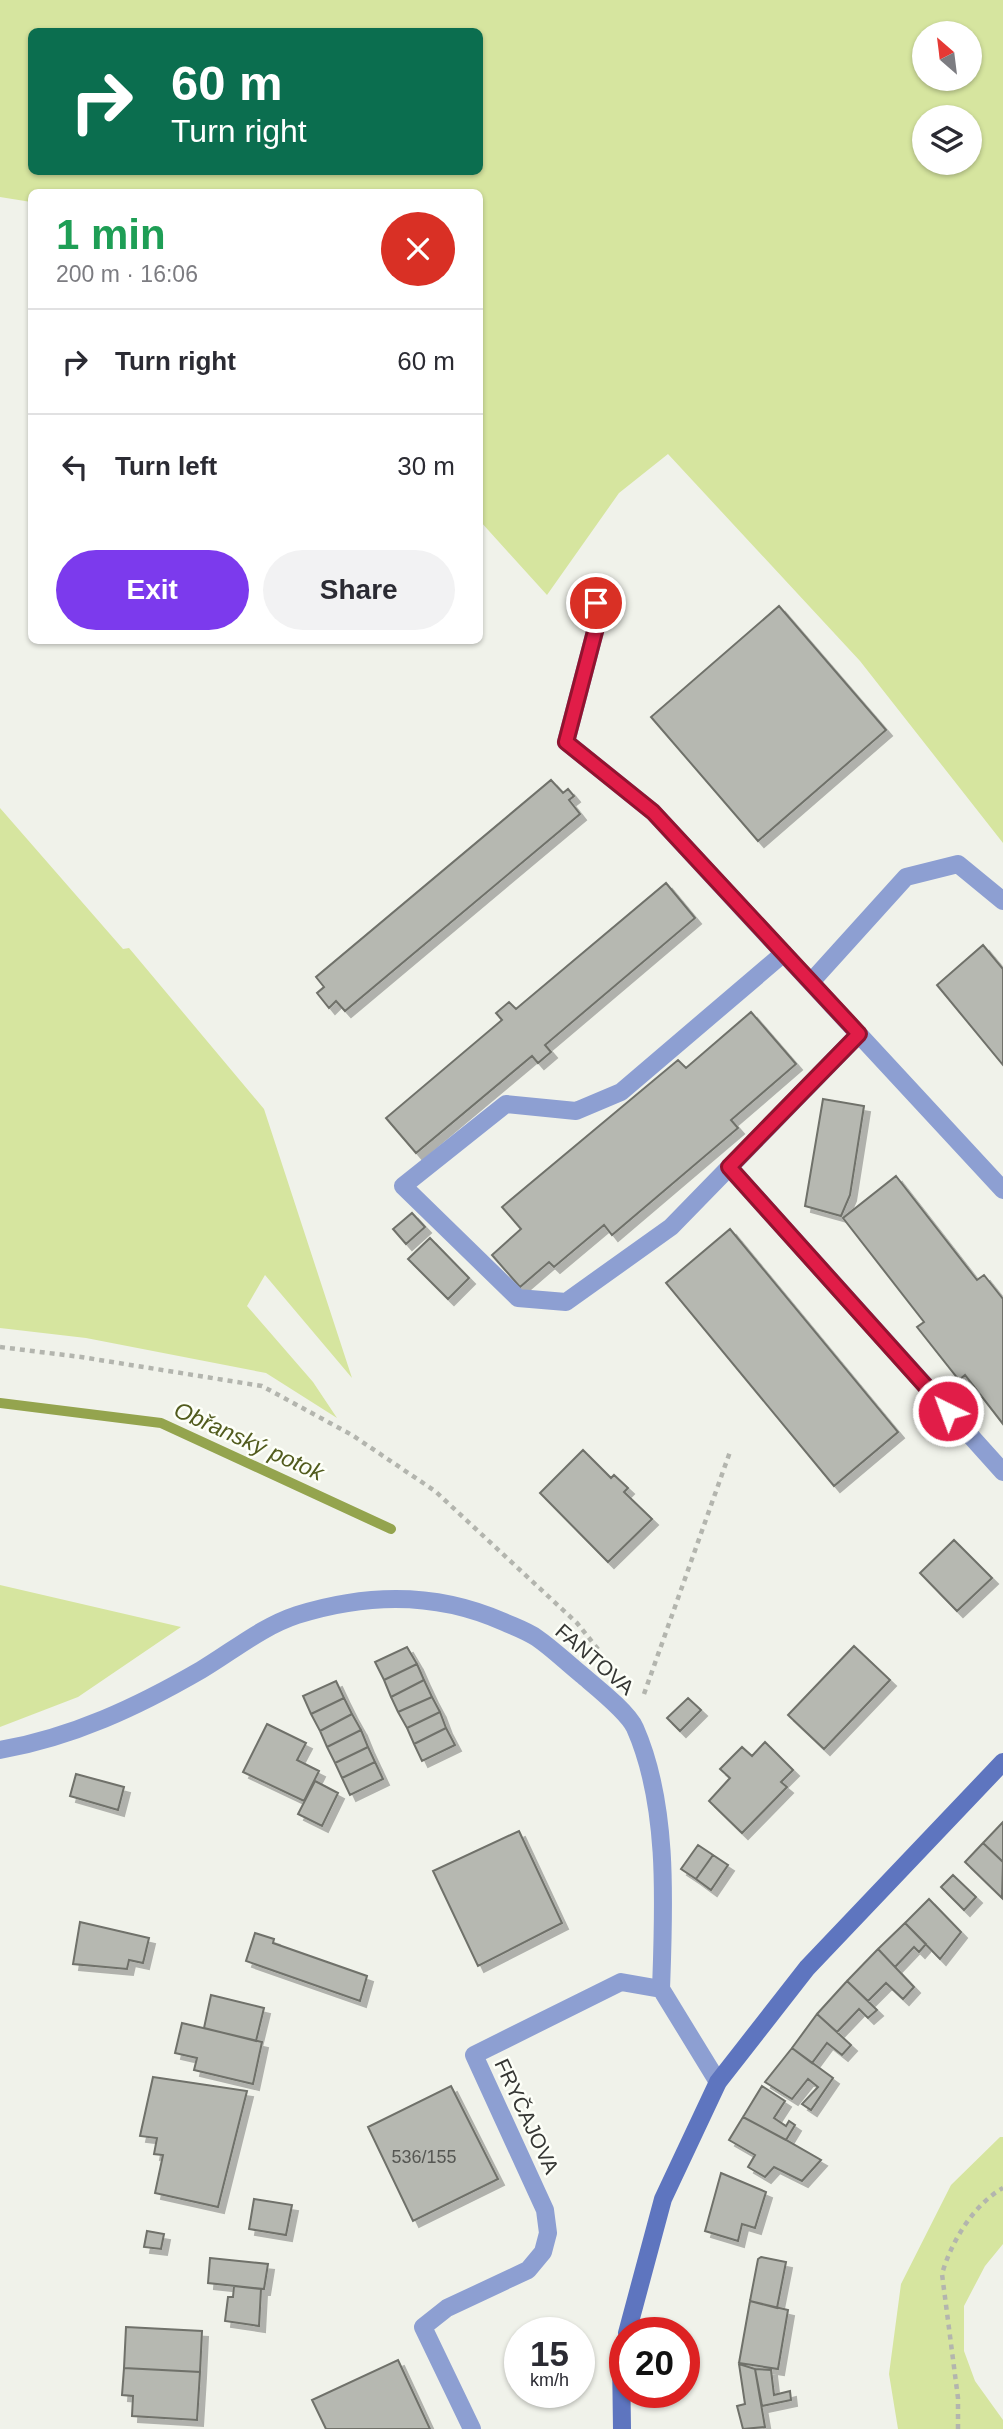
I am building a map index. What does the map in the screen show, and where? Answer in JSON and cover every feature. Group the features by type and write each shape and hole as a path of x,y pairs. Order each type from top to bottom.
{"main road":[{"path":"631,2317 663,2199 718,2082 807,1968 1003,1762"},
{"path":"622,2408 622,2429"}],"street":[{"path":"593,585 598,620 566,742 653,812 1003,1190"},
{"path":"811,982 906,877 958,864 1003,901"},
{"path":"784,953 621,1092 576,1111 506,1104 403,1186 518,1298 566,1302 671,1227 859,1034"},
{"path":"729,1167 1003,1472"},
{"name":"FANTOVA","path":"0,1750 79,1731 133,1707 203,1668 249,1638 296,1616 360,1600 429,1598 492,1617 535,1637 594,1685 634,1725 656,1808 663,1857 662,1989"},
{"name":"FRYČAJOVA","path":"472,2429 423,2327 447,2308 528,2270 543,2252 548,2233 542,2203 474,2055 621,1982 662,1989"},
{"path":"662,1989 718,2082"}],"path":[{"path":"0,1347 262,1386 352,1435 435,1491 576,1623 608,1661"},
{"path":"634,1725 731,1449"},
{"path":"958,2429 958,2398 942,2274 947,2254 985,2198 1003,2188"}],"green space":[{"path":"0,0 1003,0 1003,843 860,661 668,454 619,493 547,595 483,524 483,189 28,189 28,202 0,197"},
{"path":"0,808 123,949 129,948 264,1109 352,1378 265,1275 247,1306 313,1382 337,1418 266,1373 86,1338 0,1328"},
{"path":"0,1585 181,1627 78,1697 0,1727"},
{"path":"1003,2137 1003,2244 985,2266 964,2306 964,2351 975,2381 1003,2420 1003,2429 898,2429 889,2374 901,2284 951,2185"}],"building":[{"path":"779,606 886,730 758,841 651,717"},
{"path":"551,780 563,793 568,789 574,796 569,800 580,814 345,1011 336,1001 329,1008 317,993 324,987 316,977"},
{"path":"666,883 695,918 545,1045 551,1052 538,1063 532,1056 416,1153 386,1118 502,1020 496,1013 509,1002 516,1009"},
{"path":"983,945 1003,969 1003,1065 937,985"},
{"path":"751,1012 796,1064 731,1120 738,1128 612,1235 604,1225 554,1267 549,1262 520,1287 492,1255 521,1229 502,1207 678,1060 686,1068"},
{"path":"823,1099 864,1106 850,1195 841,1216 805,1206"},
{"path":"896,1176 977,1280 984,1275 1003,1299 1003,1424 965,1375 959,1380 917,1327 924,1322 843,1218"},
{"path":"412,1213 425,1227 406,1244 393,1229"},
{"path":"730,1229 898,1432 834,1486 666,1283"},
{"path":"430,1238 469,1278 448,1299 408,1259"},
{"path":"583,1450 611,1478 614,1475 628,1488 624,1492 652,1519 608,1562 540,1493"},
{"path":"954,1540 992,1578 957,1611 920,1573"},
{"path":"854,1646 890,1680 824,1749 788,1715"},
{"path":"407,1647 417,1664 384,1680 375,1662"},
{"path":"417,1664 424,1680 391,1697 384,1680"},
{"path":"424,1680 432,1697 398,1712 391,1697"},
{"path":"336,1681 344,1698 311,1714 303,1696"},
{"path":"432,1697 440,1712 407,1728 398,1712"},
{"path":"344,1698 352,1714 320,1731 311,1714"},
{"path":"688,1698 701,1710 680,1731 667,1718"},
{"path":"440,1712 446,1728 414,1744 407,1728"},
{"path":"352,1714 361,1730 327,1747 320,1731"},
{"path":"267,1724 306,1743 297,1760 319,1771 304,1801 243,1772"},
{"path":"446,1728 455,1745 422,1761 414,1744"},
{"path":"361,1730 368,1747 335,1763 327,1747"},
{"path":"765,1742 793,1770 781,1782 787,1787 742,1833 709,1801 730,1778 720,1769 742,1747 752,1756"},
{"path":"368,1747 375,1762 342,1778 335,1763"},
{"path":"375,1762 383,1779 350,1795 342,1778"},
{"path":"76,1774 124,1787 118,1810 70,1796"},
{"path":"315,1781 338,1793 322,1826 298,1814"},
{"path":"1003,1822 1003,1862 983,1843"},
{"path":"519,1831 562,1923 478,1966 433,1871"},
{"path":"983,1843 1003,1862 1002,1898 965,1862"},
{"path":"698,1845 713,1855 696,1879 681,1869"},
{"path":"713,1855 728,1865 711,1890 696,1879"},
{"path":"953,1875 976,1897 964,1910 941,1887"},
{"path":"929,1899 961,1932 940,1959 905,1923"},
{"path":"80,1922 149,1938 143,1963 129,1960 127,1969 73,1964"},
{"path":"905,1923 926,1944 919,1952 914,1947 895,1967 878,1949"},
{"path":"255,1933 274,1939 273,1943 367,1976 360,2001 246,1961"},
{"path":"878,1949 914,1987 903,1999 886,1983 868,2001 847,1981"},
{"path":"847,1981 877,2010 868,2018 859,2009 837,2032 817,2014"},
{"path":"211,1995 264,2008 256,2041 204,2028"},
{"path":"817,2014 851,2045 842,2055 827,2043 812,2063 792,2048"},
{"path":"182,2023 262,2042 253,2084 194,2070 197,2058 175,2053"},
{"path":"792,2048 833,2078 811,2110 802,2104 818,2087 808,2079 792,2099 765,2082"},
{"path":"153,2077 247,2091 218,2207 155,2193 163,2155 154,2154 157,2138 140,2136"},
{"path":"451,2086 498,2179 413,2221 368,2127"},
{"path":"762,2086 785,2101 774,2118 786,2126 789,2121 795,2125 786,2140 743,2117"},
{"path":"743,2117 821,2160 802,2181 774,2167 765,2177 748,2167 755,2155 729,2140"},
{"path":"721,2173 766,2192 755,2228 742,2224 738,2241 705,2231"},
{"path":"254,2199 292,2205 286,2235 249,2229"},
{"path":"147,2231 164,2234 161,2249 144,2247"},
{"path":"761,2257 786,2262 777,2308 750,2301 758,2259"},
{"path":"210,2258 268,2264 264,2289 208,2283"},
{"path":"234,2286 261,2289 259,2326 225,2321 228,2297 233,2297"},
{"path":"750,2301 788,2310 778,2369 739,2363"},
{"path":"126,2327 202,2331 200,2372 124,2368"},
{"path":"398,2360 430,2429 326,2429 312,2400"},
{"path":"739,2364 755,2369 765,2427 743,2429 737,2406 745,2404"},
{"path":"124,2368 200,2372 197,2420 132,2416 133,2396 122,2395"},
{"path":"755,2369 771,2370 774,2395 790,2391 791,2400 762,2406"}],"waterway":[{"name":"Obřanský potok","path":"0,1403 161,1423 391,1529"}],"route":[{"path":"596,603 598,620 566,742 653,812 859,1034 729,1167 948,1411"}]}
